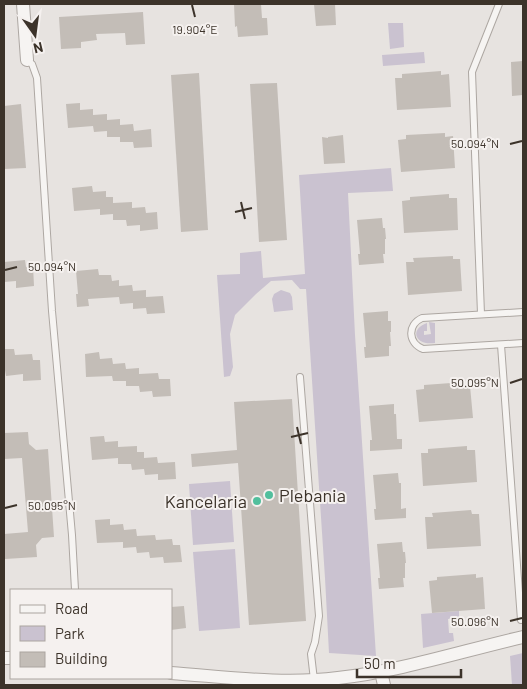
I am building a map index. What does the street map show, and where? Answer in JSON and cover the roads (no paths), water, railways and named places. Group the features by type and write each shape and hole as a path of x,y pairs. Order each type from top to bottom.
{"street":[{"path":"23,4 28,60"},
{"path":"172,673 266,680 337,678 381,672 523,637"},
{"path":"381,672 384,685"}],"lane":[{"path":"481,314 472,72 499,4"},
{"path":"28,60 32,64 37,78 52,311 72,535 75,589"},
{"path":"523,312 422,318 413,326 411,332 411,338 415,345 423,349 523,343"},
{"path":"501,345 521,620"},
{"path":"300,377 319,616 311,654 314,680"}],"place":[{"name":"Plebania","path":"269,495"},
{"name":"Kancelaria","path":"257,501"}]}
